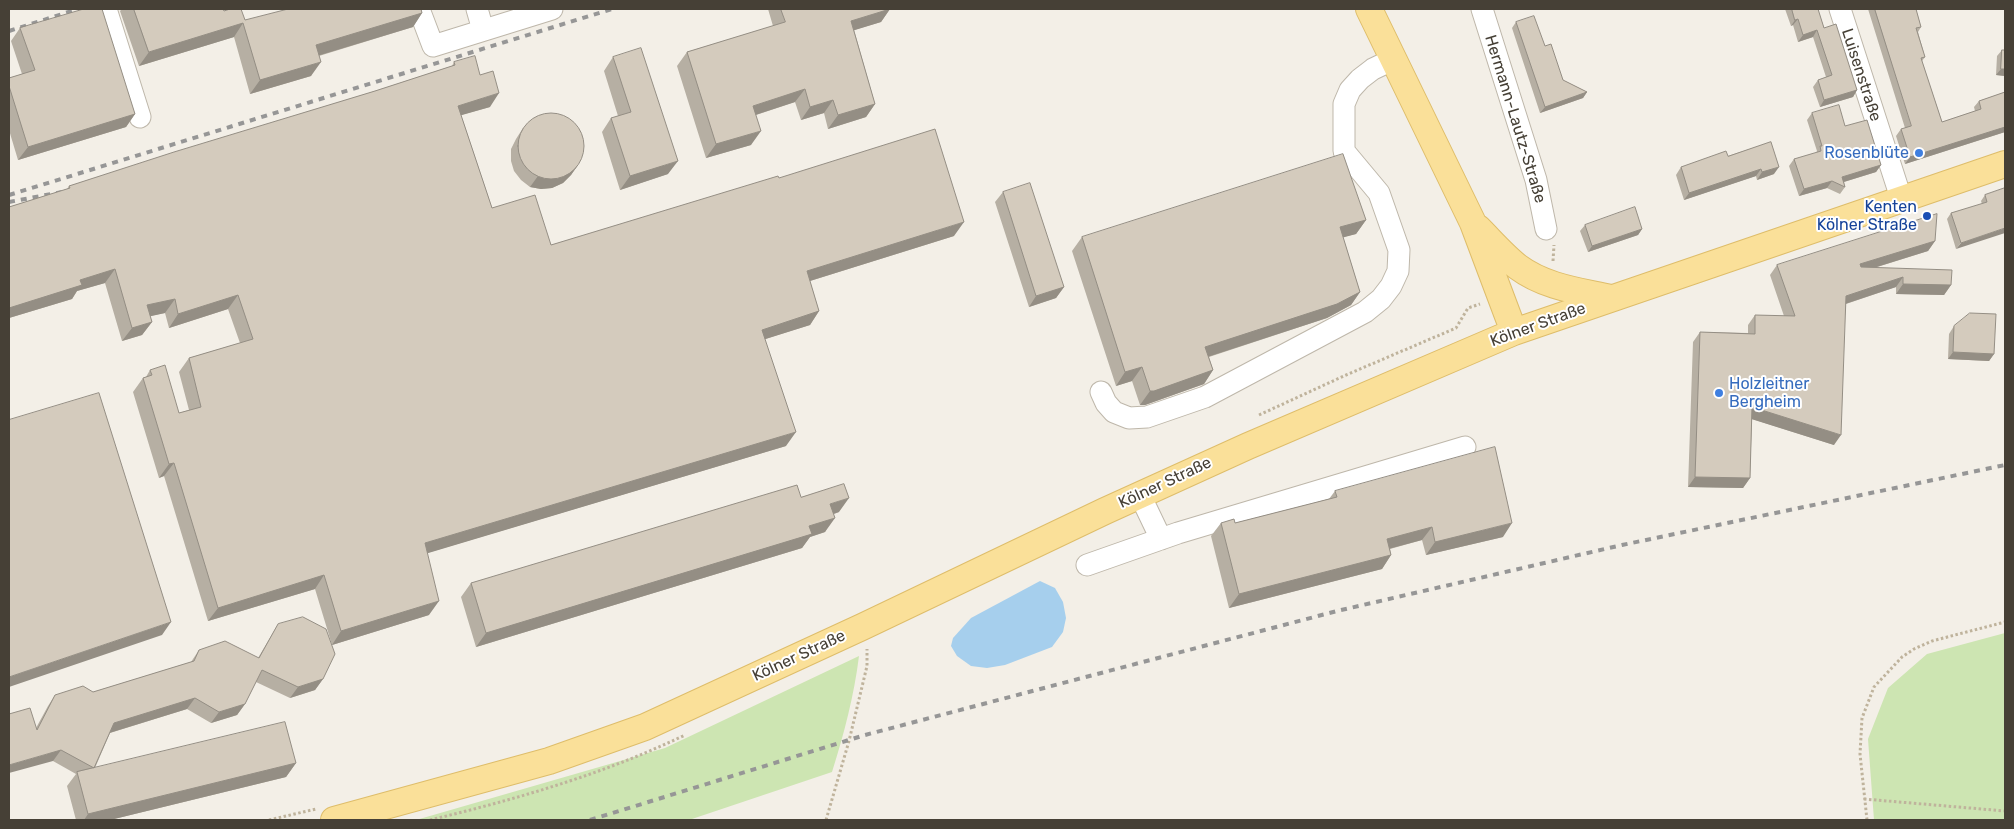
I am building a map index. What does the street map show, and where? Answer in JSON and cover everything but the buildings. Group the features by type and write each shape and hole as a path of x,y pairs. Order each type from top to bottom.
{"main road":[{"path":"1369,9 1473,223 1514,332"},
{"name":"Kölner Straße","path":"325,814 549,761 645,726 862,627 1248,446 1514,332 2005,164"},
{"path":"1473,223 1518,267 1545,282 1611,298"}],"street":[{"path":"106,9 140,117"},
{"path":"419,9 433,46 552,9"},
{"path":"476,9 483,30"},
{"name":"Hermann-Lautz-Straße","path":"1482,9 1536,180 1546,229"},
{"name":"Luisenstraße","path":"1840,9 1901,198"},
{"path":"1101,392 1106,403 1114,412 1129,418 1147,417 1205,398 1365,312 1381,299 1391,286 1398,271 1399,250 1379,193 1344,150 1344,104 1350,90 1360,79 1374,69 1394,59"},
{"path":"1087,565 1161,539 1465,447"},
{"path":"1140,495 1161,539"}],"path":[{"path":"1259,415 1346,374 1456,328 1468,308 1501,296"},
{"path":"1867,820 1860,754 1862,718 1874,687 1902,657 1914,648 1947,637 2005,622"},
{"path":"826,820 849,741 867,666 867,648 862,627"},
{"path":"1864,799 2005,811"},
{"path":"270,820 325,814"}],"green space":[{"path":"2005,633 2005,820 1874,820 1868,739 1888,688 1927,654"},
{"path":"859,656 848,715 832,772 689,820 416,820 665,748"}],"water":[{"path":"1040,581 1055,588 1063,602 1066,618 1063,632 1052,647 1005,665 987,668 971,666 957,656 951,646 953,638 971,618"}],"railway":[{"path":"9,31 78,9"},
{"path":"9,195 612,9"},
{"path":"9,202 62,192"},
{"path":"590,820 865,735 1337,611 1622,545 2005,465"}],"place":[{"name":"Rosenblüte","path":"1919,153"},
{"name":"Kenten Kölner Straße","path":"1927,216"},
{"name":"Holzleitner Bergheim","path":"1719,393"}]}
